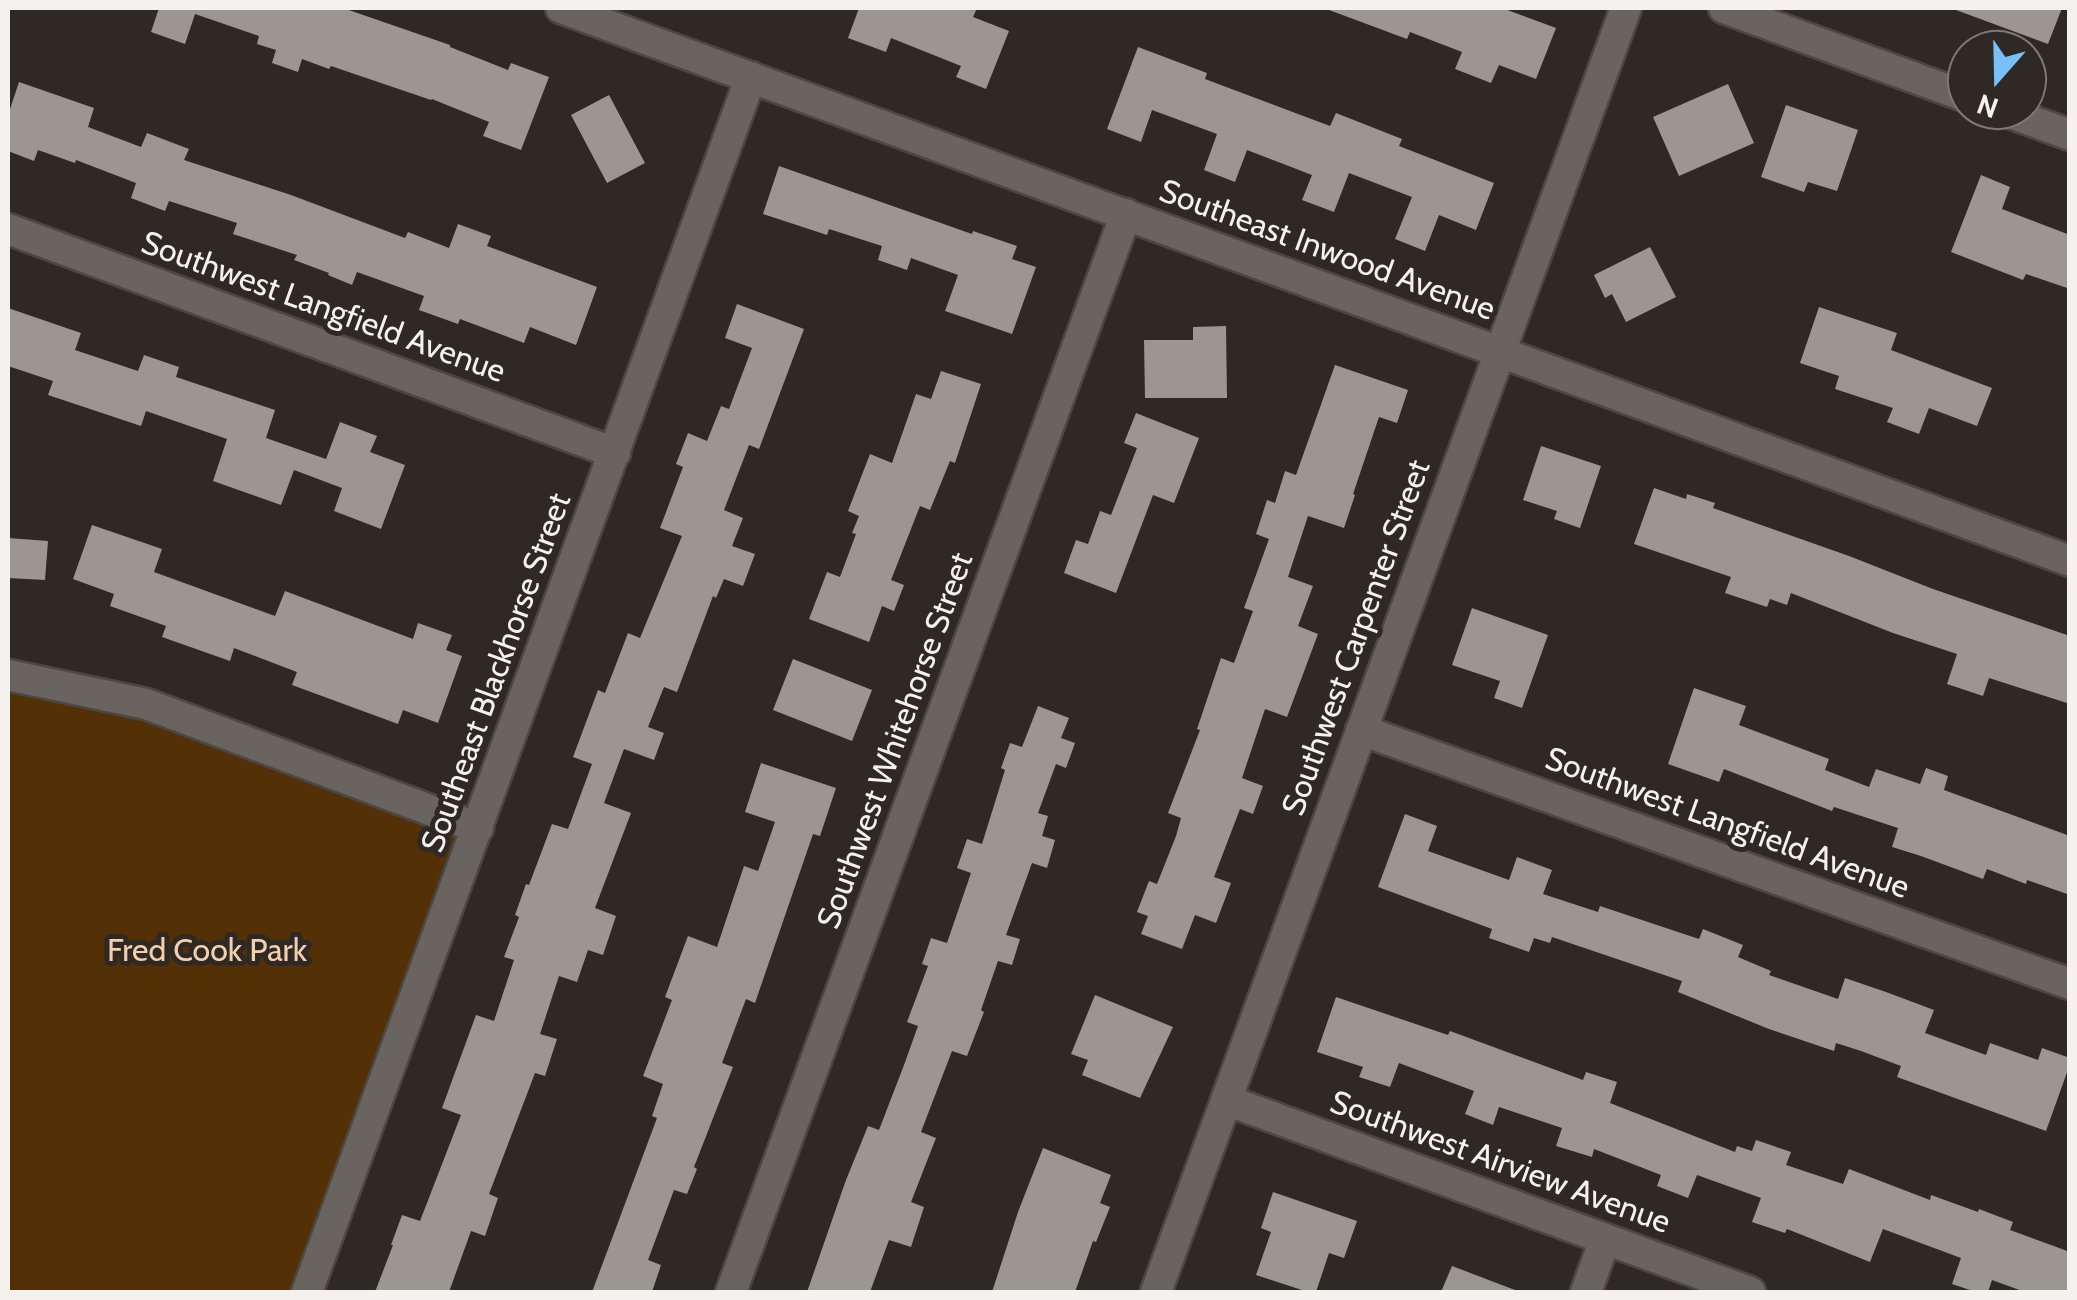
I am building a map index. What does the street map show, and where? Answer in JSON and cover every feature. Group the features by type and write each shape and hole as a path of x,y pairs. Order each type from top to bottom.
{"street":[{"name":"Southeast Inwood Avenue","path":"560,8 2070,561"},
{"name":"Southwest Carpenter Street","path":"1156,1292 1626,8"},
{"path":"1724,8 1947,90"},
{"name":"Southeast Blackhorse Street","path":"307,1292 751,78"},
{"name":"Southwest Whitehorse Street","path":"731,1292 1126,214"},
{"name":"Southwest Langfield Avenue","path":"8,230 615,453"},
{"path":"8,675 146,704 478,828"},
{"name":"Southwest Langfield Avenue","path":"1361,730 2070,984"},
{"name":"Southwest Airview Avenue","path":"1226,1100 1750,1292"},
{"path":"1586,1292 1605,1239"}],"green space":[{"name":"Fred Cook Park","path":"8,689 143,713 466,833 292,1292 8,1292"}],"building":[{"path":"159,8 343,8 450,45 508,70 511,63 549,77 521,150 483,136 489,122 432,99 302,59 298,72 272,63 276,50 257,44 259,36 195,14 185,44 151,32"},
{"path":"859,8 977,8 973,17 1009,31 986,89 956,77 961,66 891,38 886,52 848,38"},
{"path":"1329,8 1502,8 1556,28 1536,79 1499,65 1491,83 1455,69 1462,52 1410,32 1407,39"},
{"path":"2062,8 2048,44 2047,30 2010,30 1956,10"},
{"path":"1138,47 1207,73 1205,79 1330,126 1336,113 1402,139 1399,146 1494,183 1476,230 1439,215 1425,251 1395,239 1412,197 1349,173 1334,212 1302,200 1312,175 1247,150 1235,182 1204,170 1217,134 1152,110 1141,142 1107,129"},
{"path":"19,82 94,108 88,127 141,147 147,133 189,149 184,160 405,238 408,232 449,248 458,224 491,236 487,246 597,287 576,345 530,327 524,343 460,319 458,324 419,310 424,296 357,272 352,285 294,260 297,255 233,234 237,223 169,201 165,211 131,198 136,183 38,150 34,161 8,151 8,115"},
{"path":"1728,84 1754,143 1679,176 1653,117"},
{"path":"609,95 645,163 607,183 571,115"},
{"path":"1786,105 1858,130 1837,191 1808,182 1804,192 1761,177"},
{"path":"779,166 1017,246 1012,259 1036,267 1012,334 945,311 958,275 911,258 907,270 878,260 882,246 829,229 827,235 763,214"},
{"path":"1981,175 2010,187 2002,209 2070,235 2070,289 2026,274 2023,280 1951,252"},
{"path":"1650,247 1676,297 1626,322 1612,294 1605,298 1594,275"},
{"path":"737,304 804,329 759,449 749,445 724,510 743,518 732,546 755,554 743,586 724,579 716,598 713,596 677,692 664,687 648,727 664,733 654,760 624,749 604,803 631,813 595,908 616,916 603,955 588,950 577,982 559,976 540,1034 557,1039 545,1076 535,1073 489,1194 498,1198 485,1236 471,1231 449,1292 375,1292 402,1215 420,1221 461,1115 442,1108 476,1015 494,1021 514,960 504,957 526,884 529,885 552,824 568,829 592,764 573,757 598,690 605,693 628,633 640,638 682,536 660,528 683,467 676,464 688,433 707,441 721,406 729,409 752,348 725,338"},
{"path":"1819,307 1897,333 1891,350 1992,388 1977,426 1929,408 1919,434 1887,422 1893,408 1835,389 1839,376 1800,363"},
{"path":"8,308 81,333 75,350 138,371 144,355 179,367 176,377 275,410 266,438 326,459 340,422 377,436 370,452 405,465 381,529 334,511 342,488 294,470 281,505 213,481 227,439 146,411 141,426 48,395 53,381 8,366"},
{"path":"1226,326 1227,398 1145,398 1144,340 1193,340 1193,327"},
{"path":"1335,365 1408,390 1397,423 1379,417 1344,528 1308,516 1288,577 1313,586 1298,626 1318,634 1287,717 1265,709 1242,778 1263,786 1253,814 1240,809 1214,877 1231,883 1216,923 1195,915 1182,949 1141,934 1148,916 1137,912 1149,881 1157,884 1176,836 1181,818 1168,813 1200,730 1197,729 1221,658 1234,663 1253,611 1244,608 1269,539 1256,534 1267,500 1275,503 1285,471 1296,475"},
{"path":"941,371 981,384 955,463 950,461 930,510 920,506 891,580 904,585 894,611 882,606 869,642 809,619 827,572 840,577 856,534 852,533 859,516 848,511 870,454 892,463 916,394 931,399"},
{"path":"1136,413 1199,438 1174,503 1153,495 1116,593 1064,573 1076,540 1088,544 1100,511 1111,515 1137,448 1124,443"},
{"path":"1541,446 1601,466 1580,528 1554,519 1557,511 1523,500"},
{"path":"1654,488 1686,499 1687,494 1715,503 1713,508 2070,636 2070,704 1989,678 1983,696 1947,684 1957,654 1791,593 1787,605 1770,599 1767,607 1725,593 1731,577 1634,544"},
{"path":"92,525 162,549 154,572 275,616 285,591 413,639 418,623 452,635 446,650 462,656 438,723 403,710 398,724 292,685 297,672 234,648 230,661 162,637 166,626 110,606 114,594 73,579"},
{"path":"8,538 48,541 45,580 8,578"},
{"path":"1472,608 1548,635 1522,708 1494,698 1500,681 1452,665"},
{"path":"793,659 872,690 852,741 773,710"},
{"path":"1694,688 1746,706 1739,725 1829,759 1825,770 1869,787 1876,769 1920,784 1926,768 1948,776 1944,790 2070,836 2070,895 1987,869 1983,879 1892,847 1898,828 1834,807 1832,811 1724,769 1719,782 1668,764"},
{"path":"1038,706 1069,718 1061,738 1075,743 1066,768 1056,764 1038,813 1048,816 1042,836 1055,840 1047,868 1032,863 1006,935 1020,939 1012,965 998,961 967,1056 952,1051 921,1132 936,1138 911,1202 924,1207 911,1247 889,1240 870,1292 807,1292 868,1126 879,1130 918,1026 907,1022 928,966 922,964 931,938 947,943 971,873 957,868 967,839 982,844 1010,743 1022,747"},
{"path":"761,763 836,788 820,836 813,834 755,1003 746,999 722,1063 733,1067 694,1167 697,1169 687,1194 674,1190 648,1260 661,1265 652,1292 592,1292 657,1118 652,1116 663,1084 643,1076 672,1000 665,997 688,936 717,947 744,866 758,871 775,822 745,812"},
{"path":"1405,814 1437,826 1428,851 1509,880 1517,857 1552,870 1543,894 1598,912 1600,906 1699,939 1703,929 1743,945 1738,957 1771,971 1769,975 1838,999 1845,978 1886,992 1934,1010 1925,1033 1986,1055 1990,1043 2038,1060 2042,1048 2070,1058 2046,1131 1897,1077 1901,1066 1836,1043 1834,1051 1678,992 1682,981 1552,937 1550,943 1534,938 1529,952 1489,938 1492,929 1378,887"},
{"path":"1095,995 1173,1027 1140,1098 1082,1075 1088,1060 1071,1054"},
{"path":"1336,997 1448,1035 1450,1031 1583,1080 1586,1072 1617,1082 1610,1103 1735,1152 1737,1146 1752,1151 1756,1140 1791,1152 1786,1165 1843,1184 1849,1169 1930,1200 1931,1195 2013,1222 2010,1230 2070,1252 2070,1292 2025,1292 1992,1280 1988,1292 1952,1284 1961,1258 1883,1229 1870,1262 1787,1229 1785,1233 1752,1222 1761,1198 1697,1175 1688,1198 1657,1186 1661,1175 1594,1149 1592,1157 1556,1146 1562,1128 1499,1107 1493,1125 1465,1114 1474,1091 1399,1063 1390,1087 1359,1077 1363,1067 1317,1052"},
{"path":"1043,1148 1111,1175 1100,1203 1110,1207 1075,1292 992,1292 1018,1212"},
{"path":"1273,1192 1357,1221 1344,1258 1329,1253 1316,1292 1256,1275 1271,1232 1261,1228"},
{"path":"1452,1266 1515,1290 1441,1292"}]}
